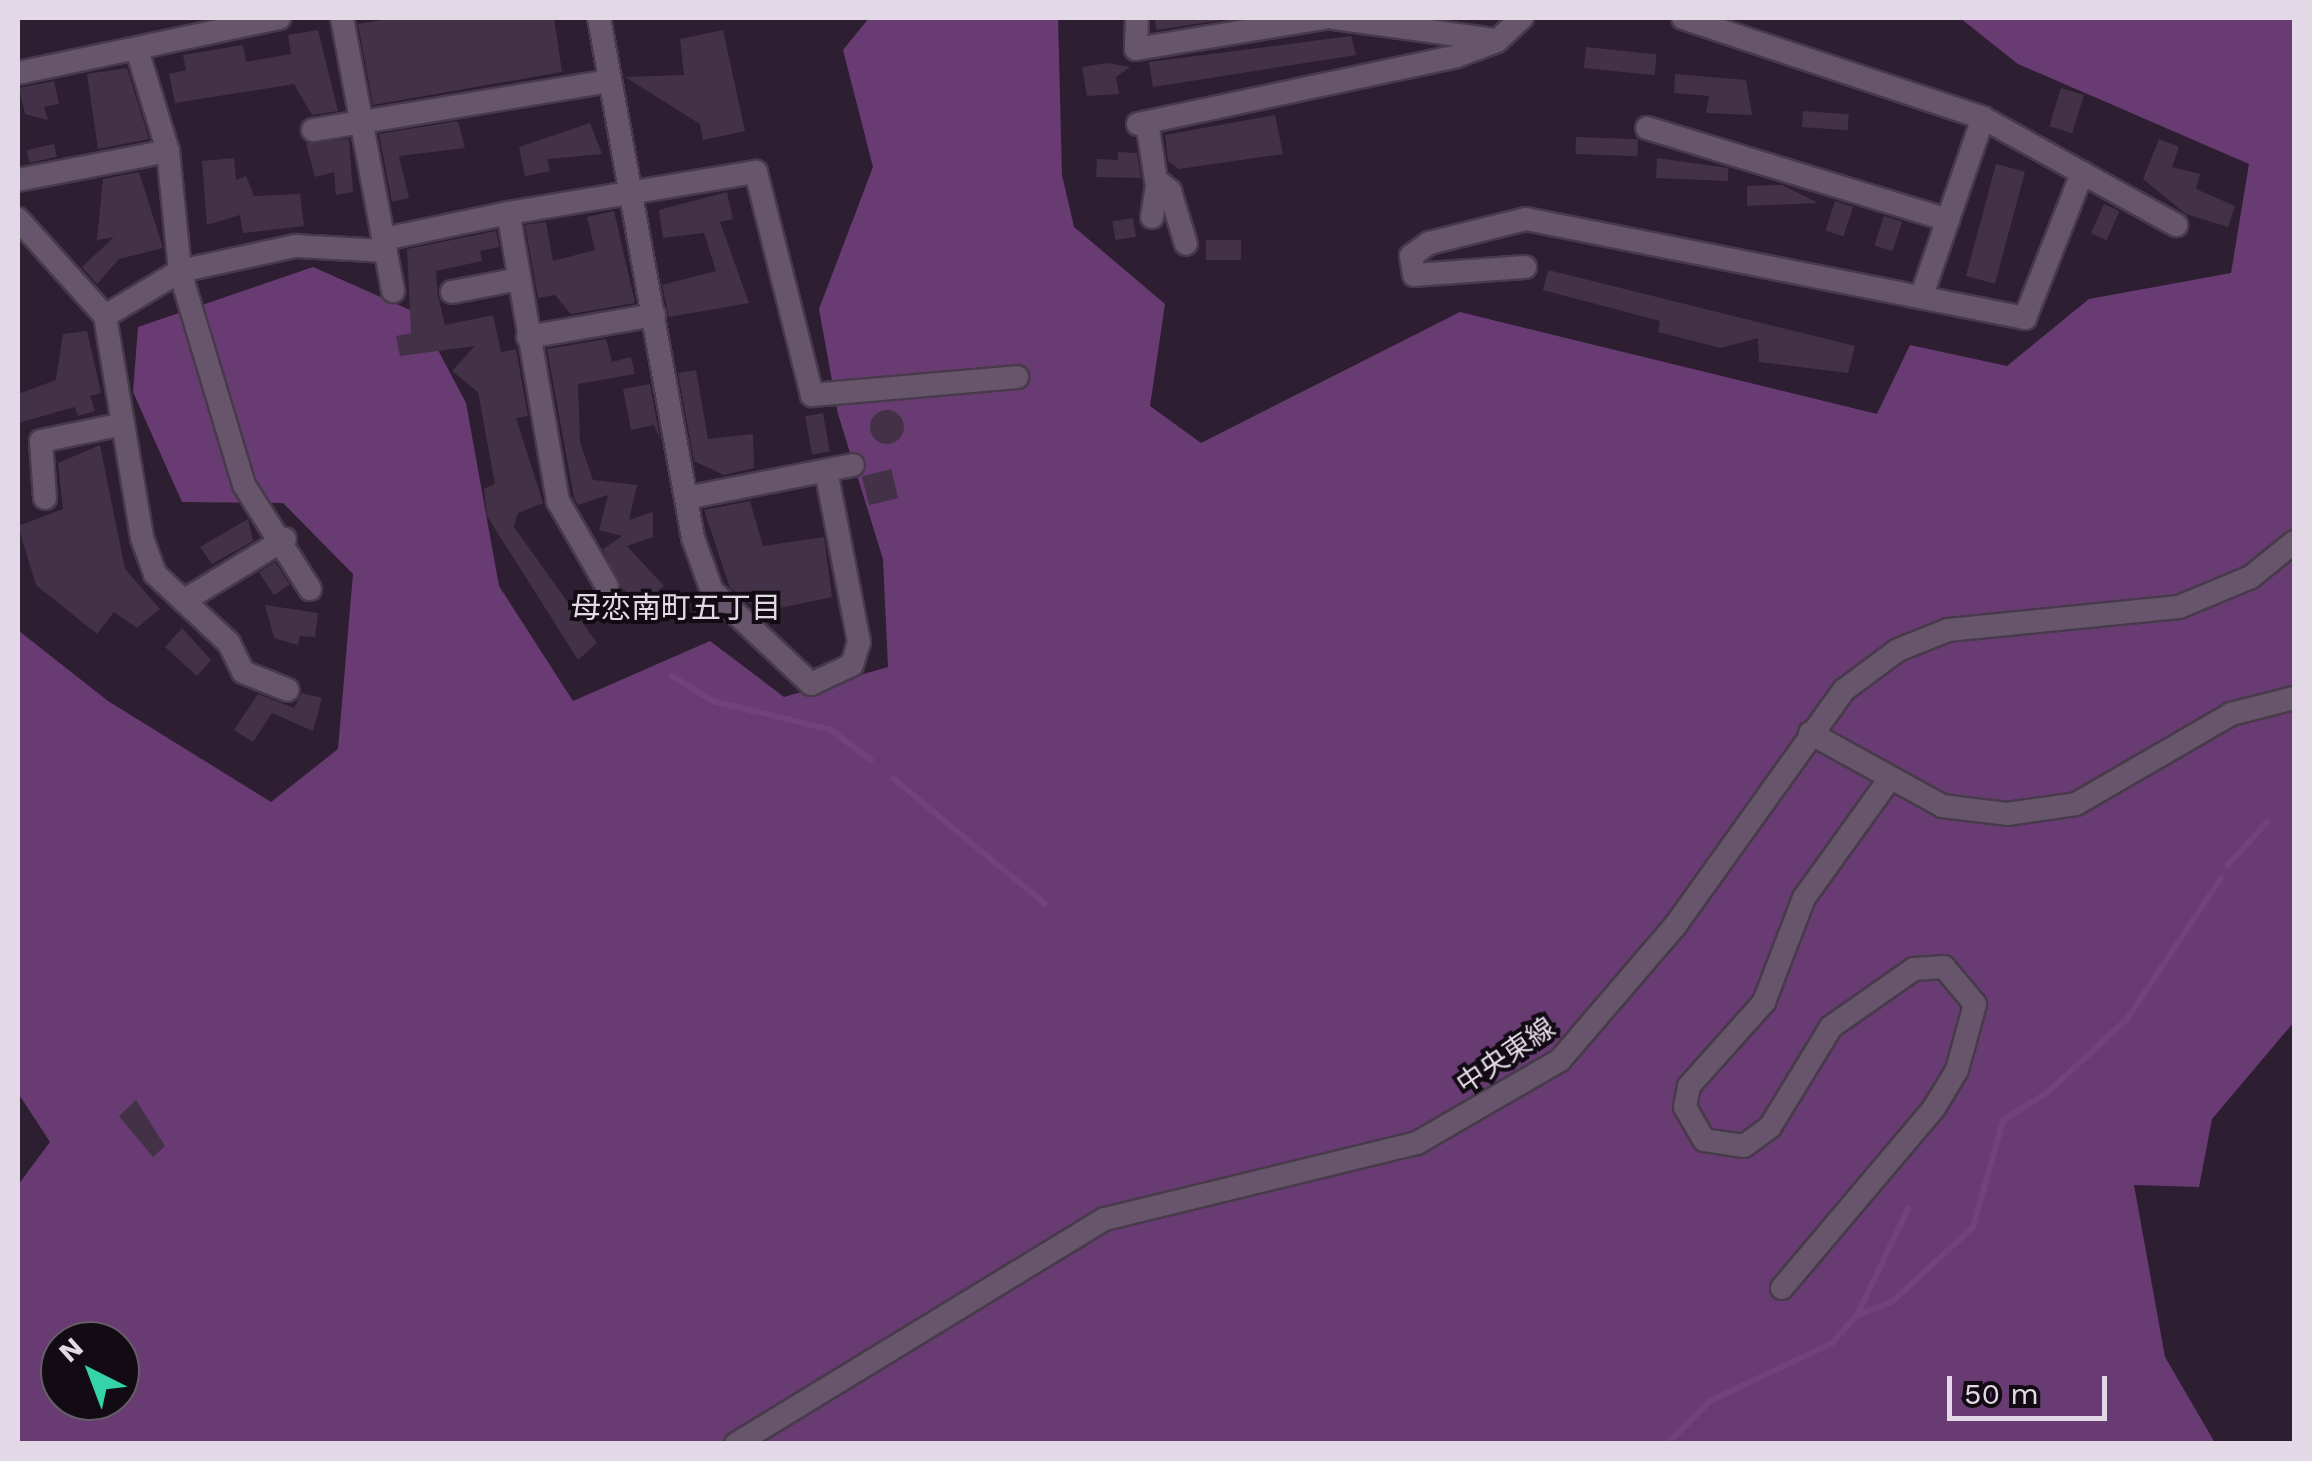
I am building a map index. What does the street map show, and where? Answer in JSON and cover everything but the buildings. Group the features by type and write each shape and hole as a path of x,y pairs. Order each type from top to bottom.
{"street":[{"path":"18,73 138,54 251,20 279,18"},
{"path":"342,18 394,291"},
{"path":"599,18 686,498 712,590 794,674 831,680 852,665 859,642 826,471"},
{"path":"1136,18 1136,49 1258,23 1324,18"},
{"path":"1334,18 1497,41"},
{"path":"1152,217 1158,181 1142,123 1497,41 1522,18"},
{"path":"1683,18 1736,26 1983,118 2176,225"},
{"path":"138,54 168,151 180,271 244,484 286,539 310,588"},
{"path":"313,130 610,81"},
{"path":"1923,292 1983,118"},
{"path":"1647,128 1948,220"},
{"path":"18,180 168,151"},
{"path":"105,316 180,271 296,246 385,245 508,213 756,172 812,395 1018,376"},
{"path":"1525,267 1414,275 1411,256 1429,243 1526,218 1923,292 2025,318 2082,173"},
{"path":"1158,181 1170,191 1186,244"},
{"path":"508,213 558,501 607,586"},
{"path":"18,218 105,316 142,538 155,574 229,643 244,672 288,690"},
{"path":"452,292 519,279"},
{"path":"528,337 654,315"},
{"path":"45,498 41,441 123,424"},
{"path":"686,498 853,465"},
{"path":"185,600 286,539"},
{"name":"中央東線","path":"736,1444 1105,1219 1346,1166 1416,1143 1519,1088 1599,1024 1844,690 1898,650 1948,630 2178,607 2251,576 2294,542"},
{"path":"1810,733 1888,781 1972,814 2076,804 2231,714 2294,698"},
{"path":"1782,1288 1934,1108 1957,1070 1974,1004 1944,967 1914,969 1831,1027 1770,1127 1744,1146 1704,1140 1684,1107 1689,1086 1764,1002 1804,898 1888,781"}],"shaded area":[{"path":"869,18 1058,18 1062,175 1074,227 1165,304 1150,406 1201,443 1460,312 1877,414 1910,345 2007,366 2089,299 2231,273 2249,164 2018,64 1960,18 2294,18 2294,1022 2212,1119 2199,1187 2134,1185 2165,1357 2215,1443 18,1443 18,1185 50,1142 18,1093 18,616 19,631 108,701 271,802 338,749 353,574 283,503 182,502 133,392 138,327 313,267 419,314 466,403 499,586 573,701 710,641 784,697 888,667 883,559 838,414 819,309 873,167 843,50"}],"waterway":[{"path":"672,676 713,701 831,730 871,760"},
{"path":"894,779 1045,904"},
{"path":"2228,865 2267,822"},
{"path":"1667,1444 1710,1401 1832,1343 1856,1316 1893,1301 1973,1227 2003,1120 2047,1093 2127,1019 2221,878"},
{"path":"1857,1315 1908,1209"}],"district":[{"name":"母恋南町五丁目","path":"676,608"}]}
